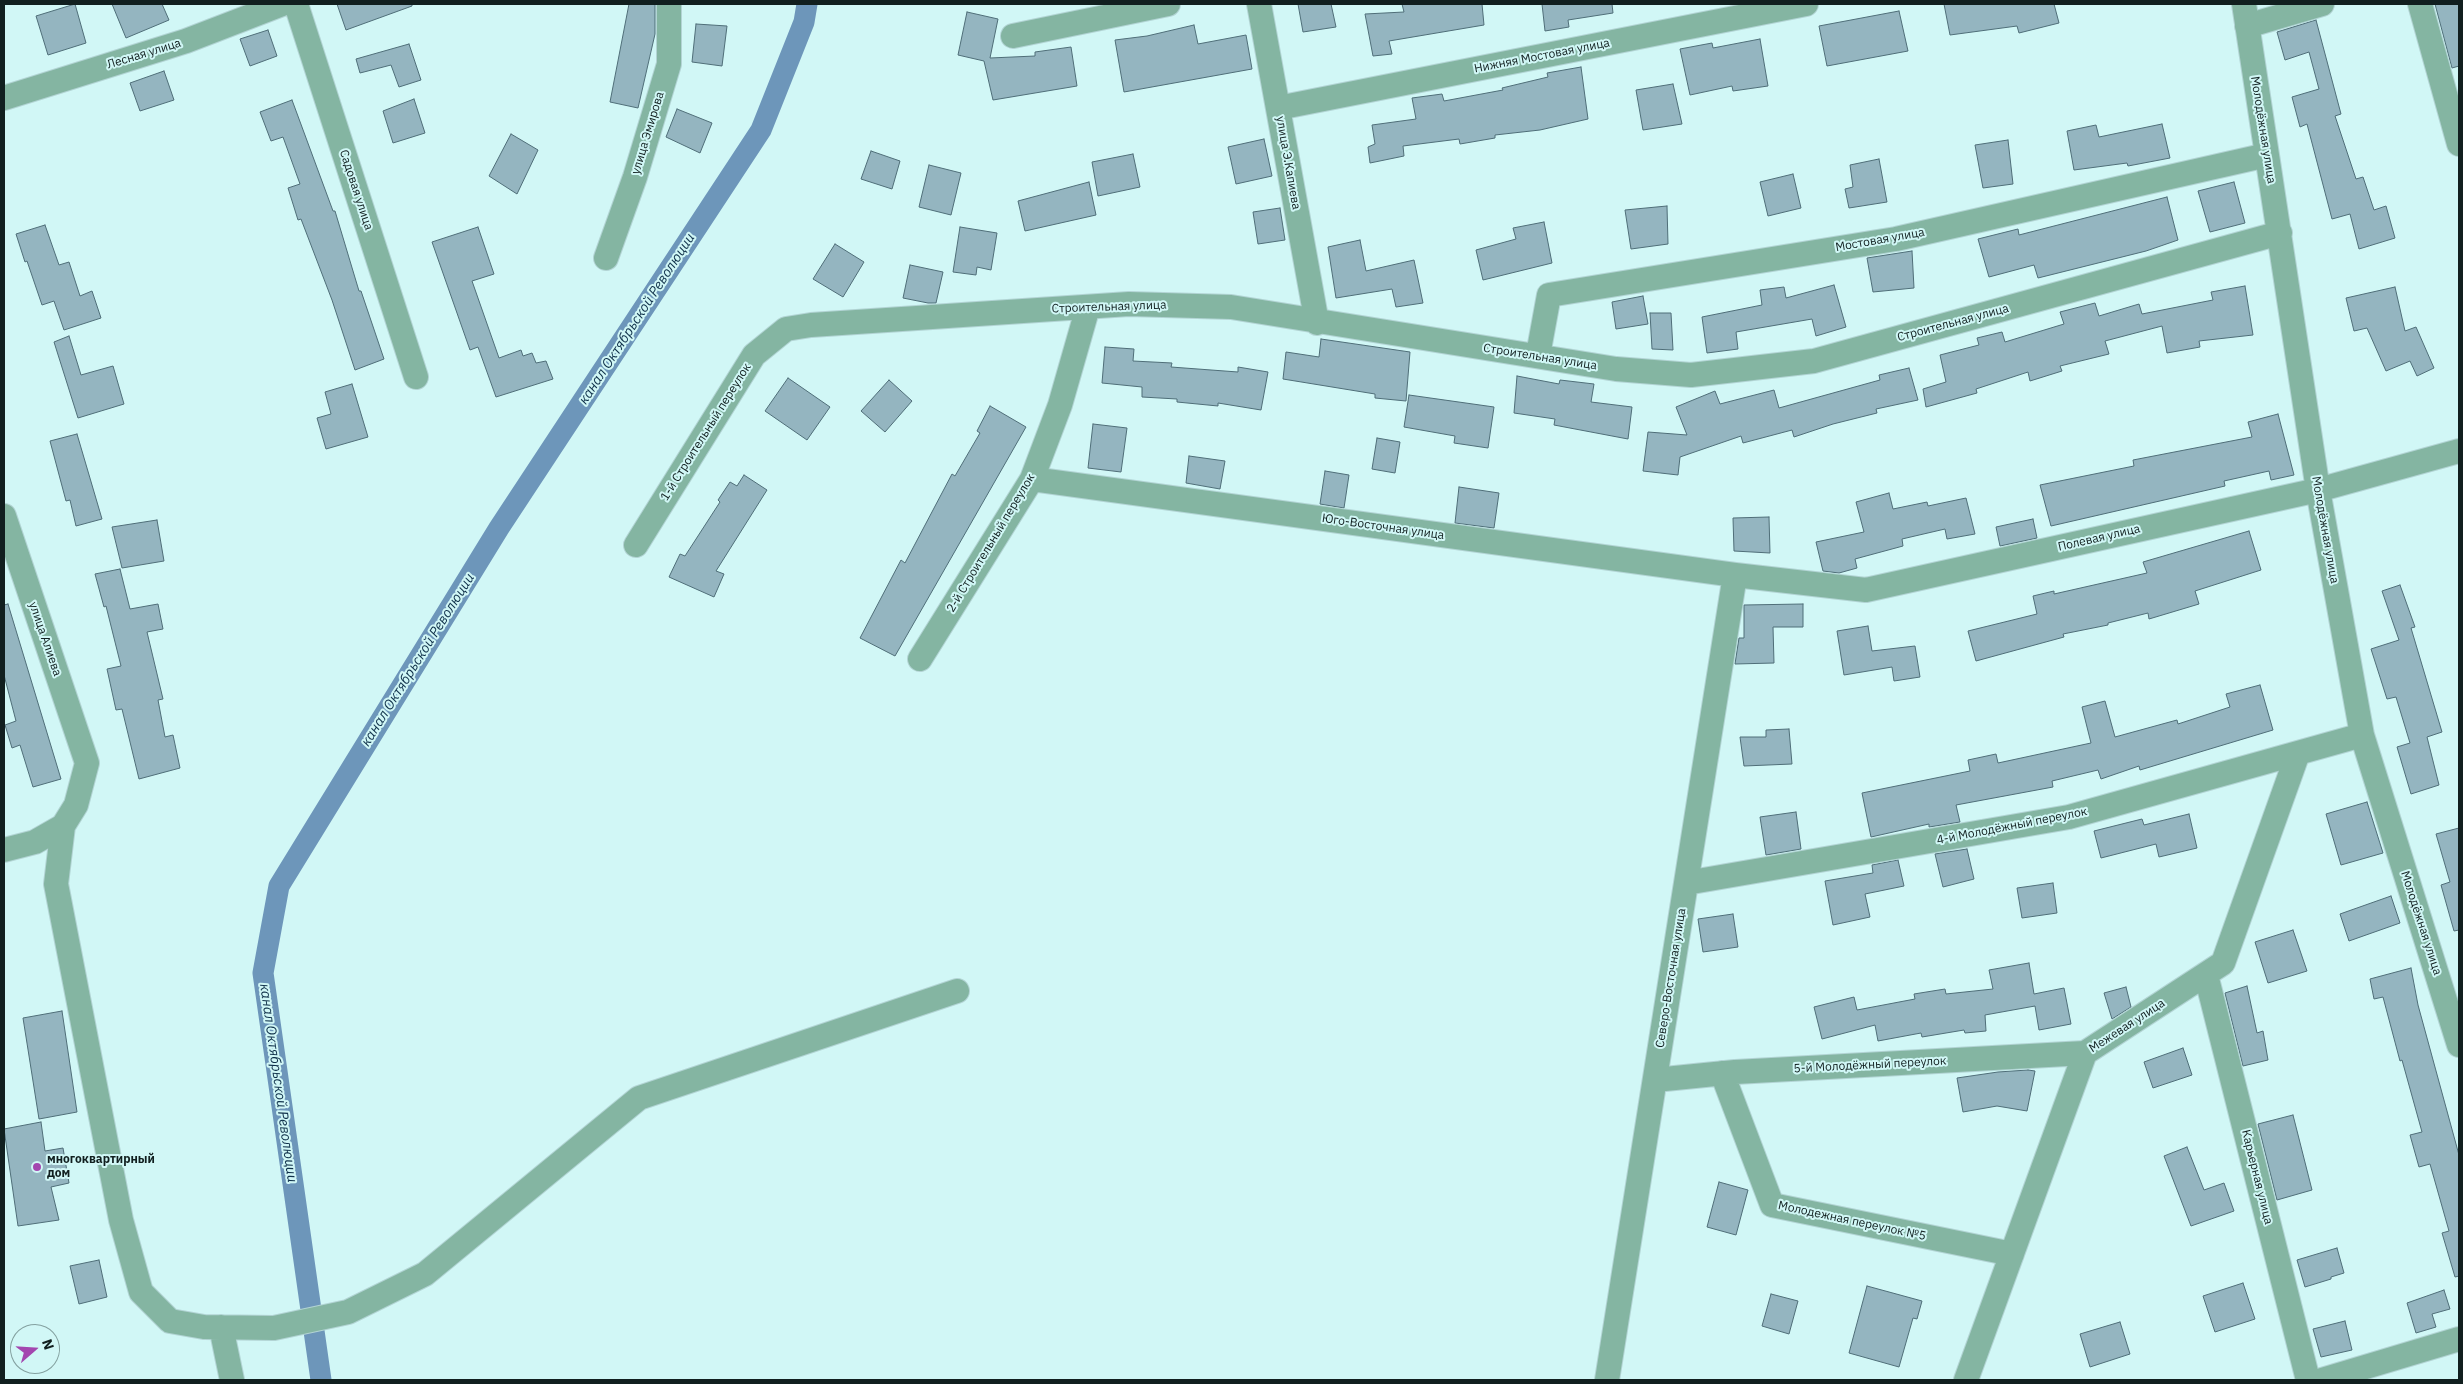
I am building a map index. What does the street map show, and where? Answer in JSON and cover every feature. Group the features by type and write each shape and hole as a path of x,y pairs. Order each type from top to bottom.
{"street":[{"name":"Лесная улица","path":"4,98 186,41 282,4"},
{"name":"Садовая улица","path":"296,4 416,377"},
{"name":"улица Эмирова","path":"606,258 635,177 669,64 669,4"},
{"path":"1013,36 1168,4"},
{"name":"улица Э.Капиева","path":"1259,4 1317,323"},
{"name":"Нижняя Мостовая улица","path":"1278,108 1806,4"},
{"path":"2245,15 2322,4"},
{"path":"2420,4 2459,144"},
{"name":"Молодёжная улица","path":"2245,15 2318,490 2362,735 2459,1044"},
{"name":"Мостовая улица","path":"1538,355 1549,295 1896,239 2267,155"},
{"name":"Строительная улица","path":"786,329 811,324 1129,304 1231,307 1317,323 1538,355 1616,369 1691,375 1814,361 2280,233"},
{"name":"2-й Строительный переулок","path":"920,659 1032,479 1060,405 1088,307"},
{"name":"1-й Строительный переулок","path":"636,545 754,355 786,329"},
{"name":"Полевая улица","path":"1735,575 1866,590 2318,490 2459,450"},
{"name":"Юго-Восточная улица","path":"1032,479 1735,575"},
{"name":"улица Алиева","path":"4,516 87,763 76,806 62,826"},
{"name":"Северо-Восточная улица","path":"1608,1380 1735,575"},
{"name":"4-й Молодёжный переулок","path":"1686,883 2068,817 2362,735"},
{"name":"Межевая улица","path":"1966,1380 2085,1052 2223,964 2298,753"},
{"path":"4,850 35,842 62,826"},
{"path":"62,826 56,884 121,1220 142,1292 170,1321 204,1327 274,1328 348,1312 425,1274 639,1098 957,991"},
{"name":"Карьерная улица","path":"2206,975 2308,1380"},
{"name":"5-й Молодёжный переулок","path":"1655,1080 1722,1073 2085,1052"},
{"name":"Молодежная переулок №5","path":"1722,1073 1772,1205 2012,1254"},
{"path":"221,1327 232,1380"},
{"path":"2322,1380 2459,1339"}],"building":[{"path":"75,4 86,43 48,55 36,16"},
{"path":"112,4 162,4 169,20 126,38"},
{"path":"337,4 412,4 412,6 346,30"},
{"path":"629,4 655,4 655,34 638,108 610,102"},
{"path":"1298,4 1331,4 1336,27 1303,32"},
{"path":"1402,4 1482,4 1484,25 1389,41 1392,54 1373,56 1365,14 1404,12"},
{"path":"1542,4 1612,4 1613,13 1568,20 1569,27 1545,31"},
{"path":"1944,4 2054,4 2059,23 2019,33 2017,26 1950,35"},
{"path":"2435,4 2459,4 2459,66 2452,68"},
{"path":"1899,11 1908,51 1827,66 1819,26"},
{"path":"967,12 998,19 990,58 1035,56 1035,52 1071,47 1077,86 993,100 984,61 958,55"},
{"path":"2316,20 2341,114 2335,116 2356,179 2363,177 2374,210 2386,206 2395,238 2359,249 2350,214 2332,219 2307,124 2300,127 2292,97 2319,89 2309,52 2285,60 2277,32"},
{"path":"696,24 727,26 722,66 692,62"},
{"path":"1194,25 1198,44 1246,35 1252,69 1124,92 1115,40 1147,36"},
{"path":"268,30 277,56 250,66 240,39"},
{"path":"1760,39 1768,86 1733,91 1732,86 1690,95 1680,49 1712,43 1713,48"},
{"path":"409,44 421,80 399,87 391,65 360,73 356,59"},
{"path":"1581,67 1588,119 1540,130 1495,135 1495,138 1460,144 1459,139 1403,146 1404,156 1370,163 1368,147 1375,144 1372,125 1416,119 1412,98 1442,94 1444,101 1503,90 1502,88 1548,77 1547,73"},
{"path":"164,71 174,100 140,111 130,83"},
{"path":"1673,84 1682,124 1643,130 1636,90"},
{"path":"414,99 425,133 393,143 383,111"},
{"path":"292,100 333,211 335,211 359,291 361,291 384,359 355,370 332,300 301,219 298,220 288,188 300,184 283,137 271,141 260,112"},
{"path":"677,109 712,123 700,153 666,137"},
{"path":"2162,124 2170,158 2128,166 2127,163 2074,170 2067,131 2096,125 2099,137"},
{"path":"511,134 538,150 517,194 489,176"},
{"path":"1264,139 1272,176 1236,184 1228,147"},
{"path":"2008,140 2013,184 1983,188 1975,145"},
{"path":"871,151 900,161 892,189 861,179"},
{"path":"1133,154 1140,187 1098,196 1092,162"},
{"path":"1879,159 1887,202 1849,208 1845,189 1853,187 1850,165"},
{"path":"929,165 961,173 951,215 919,207"},
{"path":"1793,174 1801,208 1768,216 1760,182"},
{"path":"1089,182 1096,215 1025,231 1018,201"},
{"path":"2234,182 2245,223 2210,232 2198,191"},
{"path":"2167,197 2178,240 2146,251 2038,278 2034,265 1989,277 1978,239 2018,229 2019,235"},
{"path":"1667,206 1668,244 1631,249 1625,210"},
{"path":"1280,208 1285,240 1258,244 1253,212"},
{"path":"1544,222 1552,263 1483,280 1476,250 1516,239 1513,228"},
{"path":"45,225 59,265 69,262 80,296 92,291 101,318 64,330 54,301 42,305 16,234"},
{"path":"478,227 494,274 472,281 499,358 521,350 523,356 532,353 536,363 546,361 553,379 496,397 478,347 470,350 432,242"},
{"path":"960,227 997,233 991,270 977,267 976,275 953,272"},
{"path":"1360,240 1366,271 1414,260 1423,303 1396,307 1392,289 1336,298 1328,247"},
{"path":"835,244 864,262 843,297 813,279"},
{"path":"1912,251 1914,288 1873,292 1867,258"},
{"path":"910,265 943,272 936,303 903,298"},
{"path":"1834,285 1846,327 1816,336 1812,319 1736,332 1738,349 1707,353 1702,317 1762,305 1760,290 1784,287 1786,298"},
{"path":"2245,286 2253,335 2199,341 2200,347 2167,353 2162,326 2105,341 2109,354 2060,366 2062,371 2030,381 2028,372 1976,389 1977,393 1926,407 1923,389 1946,382 1940,355 1979,345 1977,338 2002,332 2005,342 2064,324 2060,312 2095,303 2099,316 2139,304 2142,314 2213,300 2211,292"},
{"path":"2395,287 2405,331 2416,327 2434,368 2417,376 2410,361 2386,371 2367,328 2354,331 2346,298"},
{"path":"1643,296 1648,324 1616,329 1612,302"},
{"path":"1650,313 1671,313 1673,350 1652,349"},
{"path":"69,336 81,375 113,366 124,404 78,418 54,342"},
{"path":"1321,339 1410,352 1406,401 1375,398 1375,394 1283,379 1286,352 1319,357"},
{"path":"1105,347 1134,349 1133,361 1172,363 1171,367 1238,372 1238,367 1268,372 1261,410 1218,403 1218,406 1177,402 1177,399 1142,397 1142,387 1102,383"},
{"path":"1909,368 1918,400 1876,409 1877,413 1833,424 1794,437 1792,430 1743,443 1741,436 1680,457 1678,475 1643,471 1648,432 1687,435 1676,407 1715,391 1720,404 1774,390 1779,408 1880,380 1879,375"},
{"path":"1517,376 1559,384 1560,380 1594,384 1591,402 1632,407 1628,439 1554,425 1555,419 1514,413"},
{"path":"788,378 830,407 807,440 765,411"},
{"path":"889,380 912,401 885,432 861,411"},
{"path":"352,384 368,437 326,449 317,418 331,414 325,392"},
{"path":"1409,395 1494,407 1488,448 1454,443 1455,436 1404,427"},
{"path":"990,406 1026,427 895,656 860,638 901,560 905,563 952,474 955,476 980,433 977,431"},
{"path":"2278,414 2294,475 2271,480 2269,471 2224,481 2225,486 2051,526 2040,485 2134,466 2133,460 2252,437 2248,422"},
{"path":"1093,424 1127,428 1121,472 1088,468"},
{"path":"77,434 102,519 76,526 70,500 66,501 50,441"},
{"path":"1377,438 1400,442 1395,473 1372,469"},
{"path":"1189,456 1225,461 1220,489 1186,483"},
{"path":"1325,471 1349,475 1344,508 1320,504"},
{"path":"744,475 767,490 716,571 724,574 714,597 669,577 680,554 685,556 720,502 718,500 730,482 737,486"},
{"path":"1459,487 1499,493 1494,528 1455,523"},
{"path":"1889,493 1893,509 1927,502 1928,506 1966,498 1975,534 1947,539 1945,529 1902,539 1903,546 1855,559 1857,568 1839,573 1823,571 1816,542 1864,532 1856,502"},
{"path":"1769,517 1770,553 1734,551 1733,518"},
{"path":"2033,519 2037,538 2000,546 1996,527"},
{"path":"157,520 164,561 122,568 112,527"},
{"path":"2249,531 2261,570 2195,591 2199,604 2149,619 2148,613 2108,623 2108,625 2063,634 2064,637 1976,661 1968,631 2037,614 2033,596 2054,591 2054,594 2147,573 2143,562"},
{"path":"120,569 130,609 158,604 163,629 147,632 163,699 158,700 165,737 173,735 180,768 139,779 122,709 116,710 107,669 121,666 106,606 104,607 95,574"},
{"path":"2400,585 2415,627 2411,628 2442,732 2427,737 2439,785 2411,794 2397,747 2410,743 2396,697 2387,699 2371,649 2399,640 2382,591"},
{"path":"8,604 61,779 33,787 20,745 12,748 5,725 16,721 4,675 4,605"},
{"path":"1803,604 1803,627 1773,627 1774,663 1735,664 1739,638 1744,638 1744,605"},
{"path":"1868,626 1872,651 1915,646 1920,677 1894,681 1892,667 1844,675 1837,631"},
{"path":"2260,685 2273,730 2140,770 2139,766 2101,779 2098,770 2052,781 2053,787 1956,805 1960,822 1929,827 1929,824 1871,837 1862,793 1970,771 1968,760 1996,754 1998,763 2091,743 2082,707 2105,701 2115,737 2177,720 2178,724 2230,707 2226,694"},
{"path":"1789,729 1792,764 1744,766 1740,737 1766,737 1766,730"},
{"path":"2367,802 2383,853 2341,865 2326,814"},
{"path":"1796,812 1801,849 1766,855 1760,817"},
{"path":"2189,814 2197,848 2159,857 2156,844 2101,858 2094,831 2142,819 2144,825"},
{"path":"2459,828 2459,930 2454,931 2441,885 2450,882 2436,834"},
{"path":"1967,849 1974,879 1943,887 1935,854"},
{"path":"1898,860 1904,886 1865,894 1870,917 1833,925 1825,881 1873,873 1872,865"},
{"path":"2053,883 2057,913 2022,918 2017,888"},
{"path":"2391,896 2400,923 2349,941 2340,914"},
{"path":"1733,914 1738,947 1703,952 1698,919"},
{"path":"2293,930 2307,971 2268,983 2255,942"},
{"path":"2029,963 2034,994 2064,988 2071,1024 2039,1030 2035,1006 1985,1015 1986,1031 1965,1033 1964,1030 1922,1037 1921,1033 1878,1041 1875,1025 1822,1039 1814,1007 1854,997 1857,1010 1915,999 1914,994 1945,989 1946,994 1993,989 1989,970"},
{"path":"2411,968 2418,1005 2459,1155 2459,1276 2455,1277 2442,1233 2449,1231 2430,1164 2419,1167 2410,1135 2422,1132 2402,1060 2400,1061 2383,997 2374,999 2370,979"},
{"path":"2247,986 2257,1033 2263,1031 2268,1060 2243,1066 2225,993"},
{"path":"2126,987 2131,1007 2112,1019 2104,993"},
{"name":"многоквартирный дом","path":"62,1011 77,1112 39,1119 23,1018"},
{"path":"2183,1048 2192,1075 2153,1088 2144,1062"},
{"path":"2028,1070 2035,1071 2027,1111 1997,1106 1963,1112 1957,1078"},
{"path":"2293,1115 2312,1190 2277,1200 2258,1124"},
{"name":"многоквартирный дом","path":"41,1122 45,1151 63,1148 69,1183 51,1187 59,1220 18,1226 4,1129"},
{"path":"2187,1147 2204,1190 2224,1183 2234,1211 2191,1226 2164,1156"},
{"path":"1719,1182 1748,1190 1736,1235 1707,1227"},
{"path":"2337,1248 2344,1273 2305,1287 2297,1260"},
{"path":"99,1260 107,1297 79,1304 70,1266"},
{"path":"2243,1283 2255,1319 2215,1332 2203,1296"},
{"path":"1867,1286 1922,1301 1917,1319 1913,1318 1899,1367 1849,1353"},
{"path":"2444,1290 2450,1309 2432,1314 2436,1327 2416,1333 2407,1303"},
{"path":"1771,1294 1798,1301 1789,1334 1762,1326"},
{"path":"2345,1321 2352,1350 2321,1357 2313,1329"},
{"path":"2120,1322 2130,1354 2090,1367 2080,1334"}],"waterway":[{"name":"канал Октябрьской Революции","path":"321,1380 263,973 279,886 499,528 761,130 804,22 807,4"}],"place":[{"name":"многоквартирный дом","path":"37,1167"}]}
